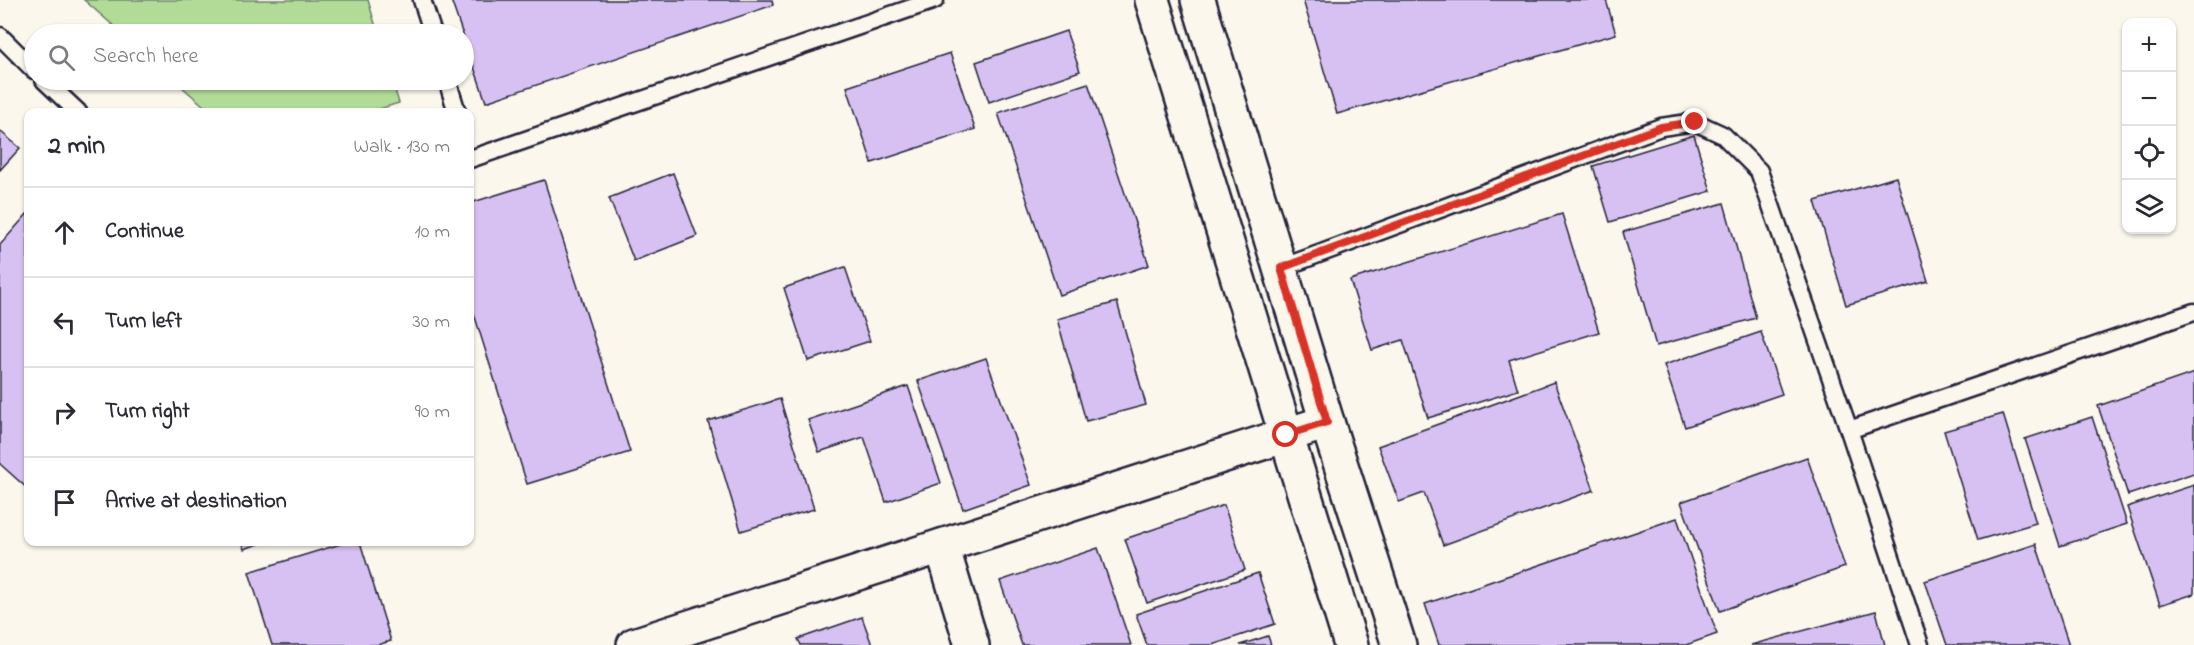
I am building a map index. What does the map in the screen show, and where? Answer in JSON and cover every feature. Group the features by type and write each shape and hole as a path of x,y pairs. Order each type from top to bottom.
{"street":[{"path":"1152,0 1351,645"},
{"path":"1198,0 1327,422 1399,645"},
{"path":"634,645 1327,422"},
{"path":"942,546 972,645"}],"lane":[{"path":"422,0 430,24"},
{"path":"474,156 935,0"},
{"path":"0,36 24,60"},
{"path":"55,90 74,108"},
{"path":"450,90 456,108"},
{"path":"1281,268 1661,127 1695,122 1723,135 1759,171 1849,430 1920,645"},
{"path":"1849,430 2194,312"}],"green space":[{"path":"84,0 368,0 375,24 112,24"},
{"path":"186,90 395,90 399,103 382,108 206,108"}],"building":[{"path":"451,0 772,0 773,5 486,102 474,67 474,24 459,24"},
{"path":"1303,0 1606,0 1616,34 1337,114"},
{"path":"1066,31 1080,71 989,102 976,62"},
{"path":"950,53 975,129 872,163 847,87"},
{"path":"1088,83 1149,265 1059,295 998,113"},
{"path":"0,131 20,148 0,170"},
{"path":"1694,135 1711,191 1610,222 1593,166"},
{"path":"673,173 697,236 634,261 609,198"},
{"path":"1896,177 1928,281 1846,305 1815,201"},
{"path":"544,180 630,452 527,484 474,314 474,202"},
{"path":"1724,203 1756,318 1656,346 1623,232"},
{"path":"1562,214 1599,332 1509,360 1518,390 1428,418 1403,340 1372,350 1350,280"},
{"path":"24,218 24,485 0,464 0,245"},
{"path":"845,267 870,341 808,361 784,288"},
{"path":"1117,302 1146,405 1086,421 1057,319"},
{"path":"1761,332 1782,394 1685,427 1664,365"},
{"path":"986,358 1031,485 963,509 918,381"},
{"path":"2194,373 2194,473 2128,495 2098,406"},
{"path":"1554,382 1594,490 1443,545 1424,493 1399,502 1378,446"},
{"path":"908,386 941,483 886,502 864,437 819,452 808,420"},
{"path":"780,399 814,509 741,531 708,421"},
{"path":"2003,414 2036,523 1978,540 1944,431"},
{"path":"2092,417 2127,524 2060,546 2025,439"},
{"path":"1807,457 1845,567 1720,611 1681,502"},
{"path":"2194,485 2194,594 2160,605 2127,507"},
{"path":"1224,505 1245,570 1147,603 1125,539"},
{"path":"1677,518 1717,634 1686,645 1439,645 1425,604"},
{"path":"2036,544 2069,645 1947,645 1925,581"},
{"path":"334,546 361,546 391,641 377,645 272,645 249,572"},
{"path":"1098,548 1131,645 1022,645 1000,581"},
{"path":"1258,573 1275,624 1212,645 1147,645 1136,614"},
{"path":"1876,611 1885,645 1751,645"},
{"path":"862,617 872,645 801,645 798,639"},
{"path":"1268,636 1271,645 1240,645"}],"route":[{"path":"1286,435 1327,422 1281,268 1661,127 1695,122"}]}
